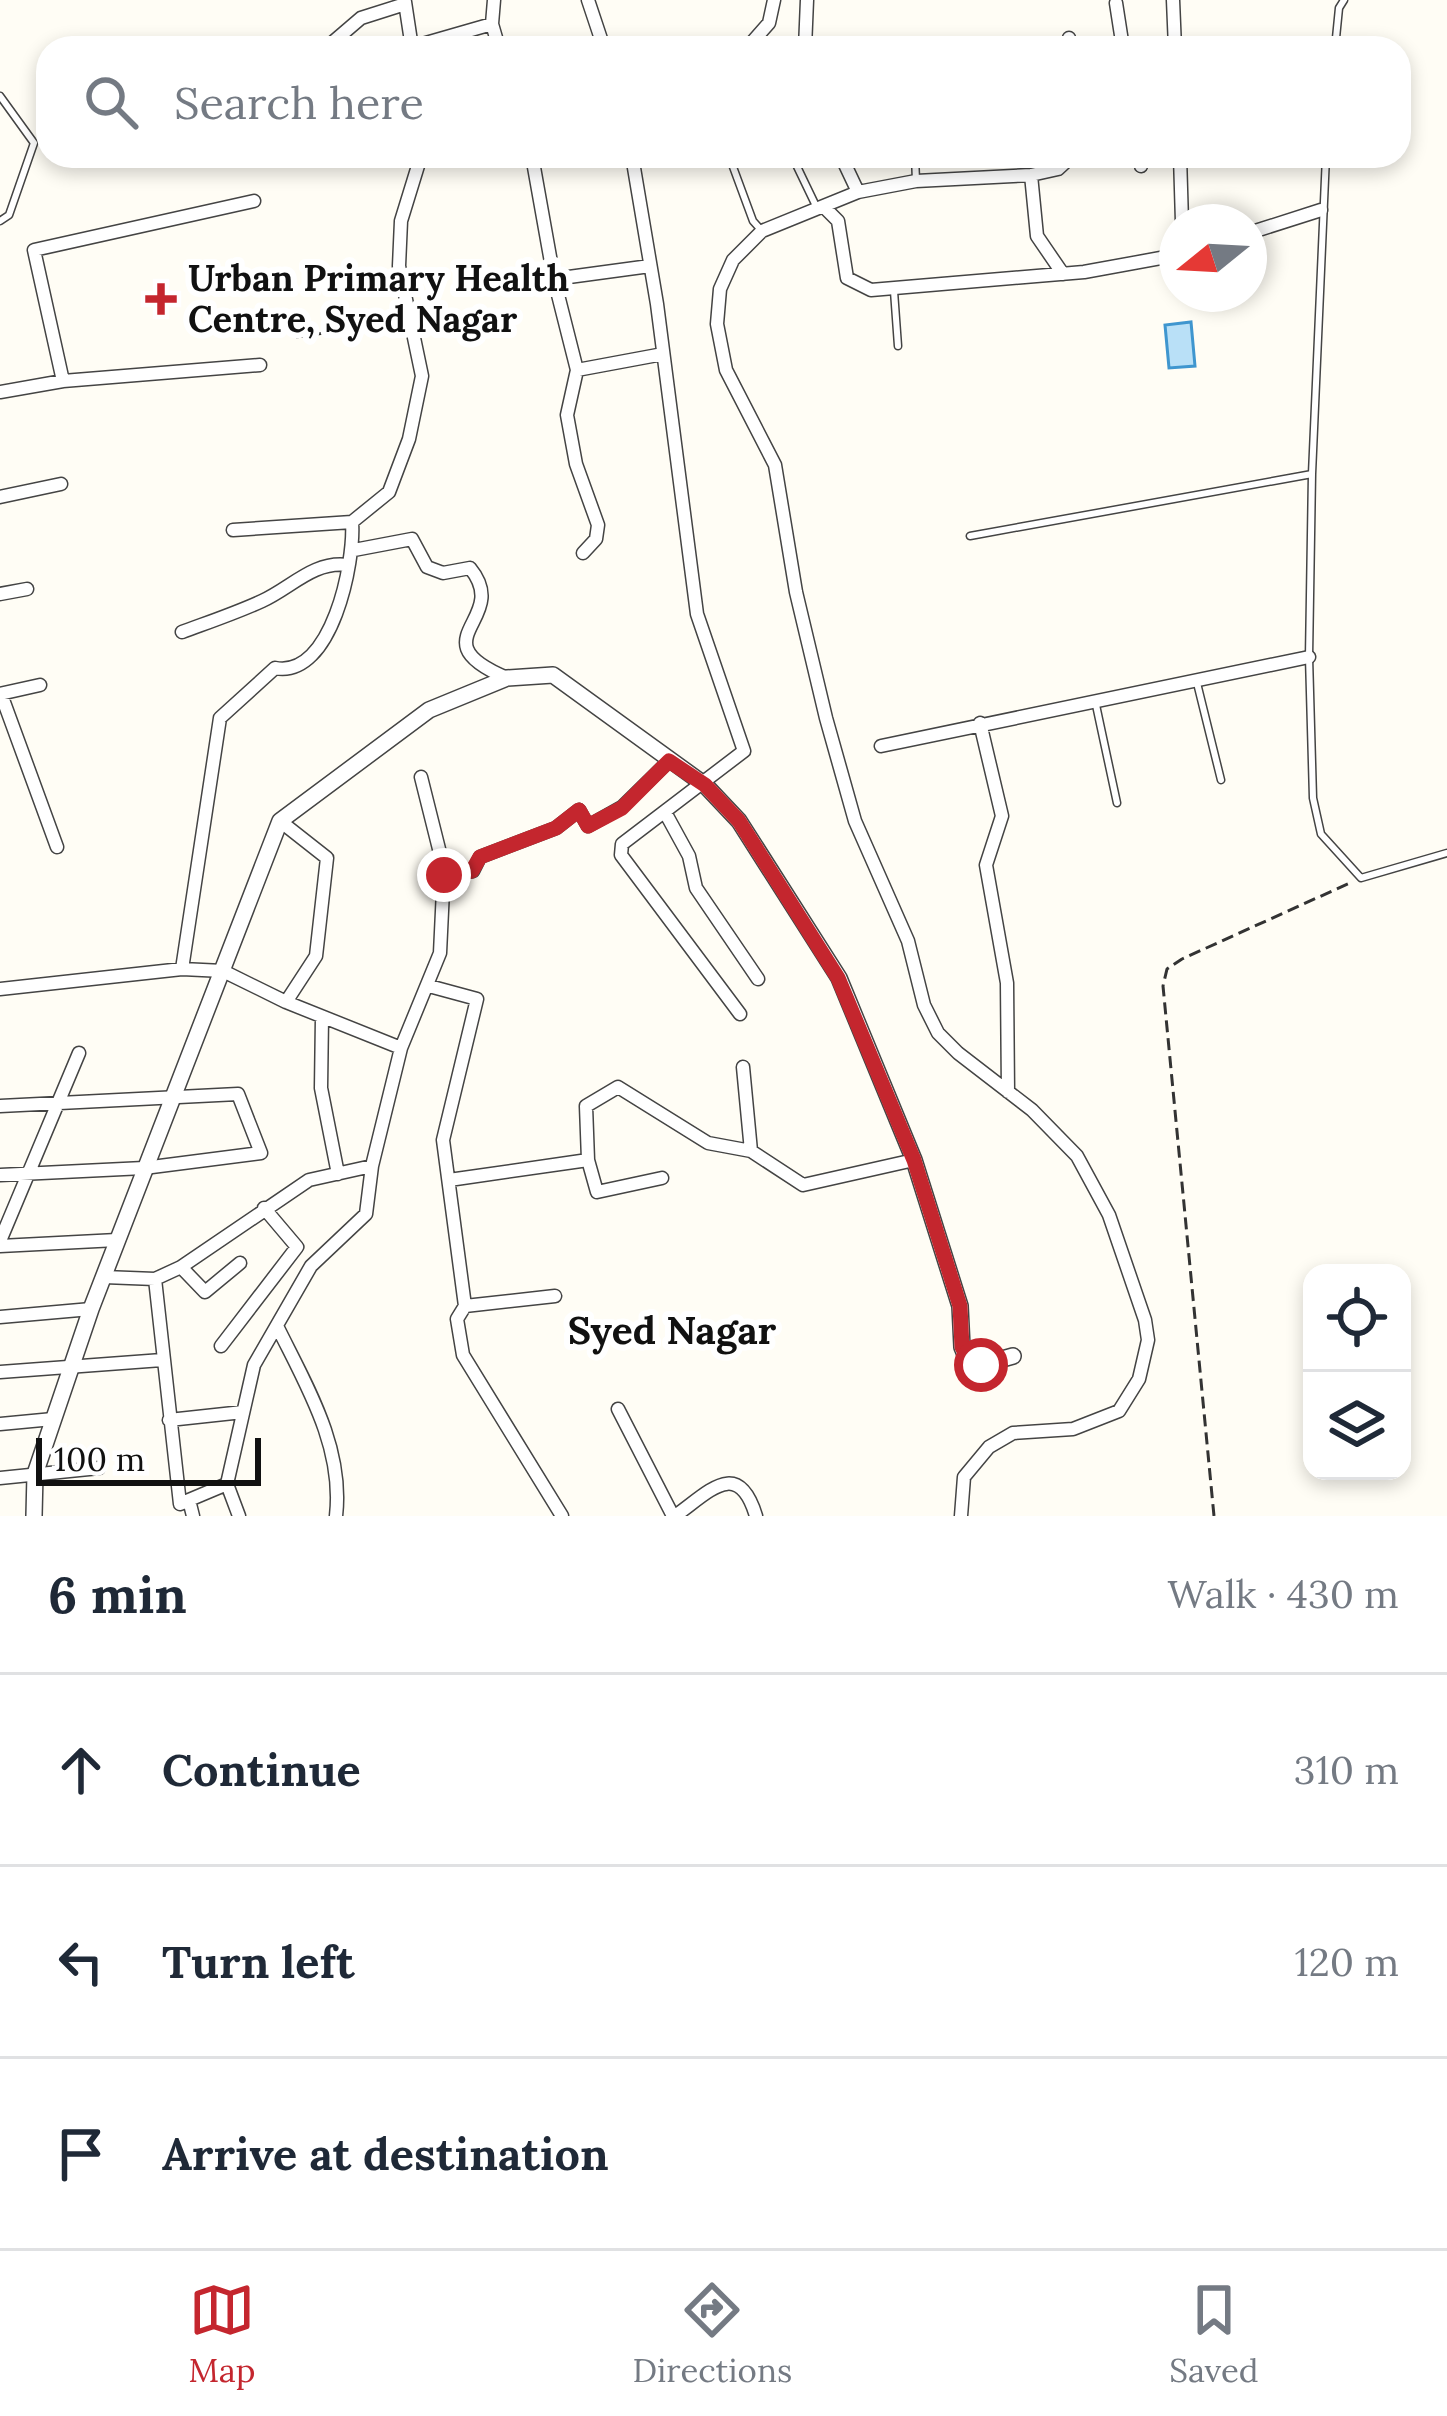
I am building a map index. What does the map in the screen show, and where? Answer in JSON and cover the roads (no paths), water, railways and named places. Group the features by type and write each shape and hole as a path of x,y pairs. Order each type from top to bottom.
{"street":[{"path":"494,0 496,36"},
{"path":"588,0 600,36"},
{"path":"758,36 769,23 773,0"},
{"path":"806,36 807,0"},
{"path":"1173,0 1174,36"},
{"path":"340,36 361,18 405,2 410,36"},
{"path":"1116,3 1122,36"},
{"path":"452,36 492,24"},
{"path":"233,530 352,522 389,492 409,439 422,376 399,266 400,220 418,168"},
{"path":"534,168 554,279 577,370 567,415 576,464 598,525 596,539 583,553"},
{"path":"634,168 697,614 744,751 622,844 621,855 740,1014"},
{"path":"847,168 858,192"},
{"path":"961,1516 964,1477 989,1447 1012,1433 1073,1429 1118,1412 1138,1379 1148,1340 1120,1244 1094,1185 1055,1130 938,1033 924,1005 908,941 855,820 826,718 794,580 775,465 739,403 716,324 720,289 733,260 762,231 858,192 916,181 1031,175 1059,168"},
{"path":"1180,168 1181,204"},
{"path":"1031,175 1037,236 1063,274"},
{"path":"63,381 34,250 254,201"},
{"path":"821,208 838,221 847,278 871,290 1063,274 1159,258"},
{"path":"1267,227 1321,210"},
{"path":"554,279 650,266"},
{"path":"577,370 663,354"},
{"path":"0,392 63,381 260,364"},
{"path":"0,497 61,484"},
{"path":"182,969 220,718 275,668 303,664 340,612 354,550 352,522"},
{"path":"354,550 412,539 427,567 443,573 470,568 483,583 484,600 468,630 466,648 477,666 507,678"},
{"path":"182,632 259,603 332,563 347,565"},
{"path":"0,594 27,589"},
{"path":"881,746 1309,656"},
{"path":"34,1516 35,1474 52,1419 170,1097 280,820 429,710 507,678 553,675 705,785 739,821 838,978 914,1160 960,1306 962,1347 968,1359 981,1365 1013,1356"},
{"path":"40,685 1,694 57,847"},
{"path":"980,723 1001,816 986,865 1007,983 1008,1092"},
{"path":"444,875 472,871 480,857 556,828 579,810 588,826 622,808 669,761"},
{"path":"239,1516 227,1484 254,1365 311,1266 366,1214 372,1166 401,1048 440,953 444,875 421,777"},
{"path":"666,814 689,856 696,888 758,979"},
{"path":"280,820 327,858 316,956 286,1002"},
{"path":"0,989 182,969 223,971 401,1048"},
{"path":"429,986 477,999 443,1140 465,1306 458,1318 463,1354 562,1516"},
{"path":"322,1017 321,1088 338,1174"},
{"path":"79,1053 0,1244 117,1240"},
{"path":"743,1067 751,1151"},
{"path":"662,1178 597,1192 588,1160 586,1106 618,1087 708,1143 751,1151 803,1185 914,1160"},
{"path":"0,1106 238,1094 261,1153 144,1168 0,1175"},
{"path":"449,1180 588,1160"},
{"path":"104,1277 155,1279 182,1268 309,1180 372,1166"},
{"path":"221,1346 297,1247 264,1208"},
{"path":"182,1268 205,1292 240,1263"},
{"path":"155,1279 180,1504 227,1484"},
{"path":"465,1306 555,1296"},
{"path":"0,1317 91,1309"},
{"path":"277,1326 322,1415 338,1497 336,1516"},
{"path":"0,1372 162,1360"},
{"path":"618,1409 674,1516 721,1483 737,1483 749,1493 756,1516"},
{"path":"169,1420 244,1412"},
{"path":"0,1424 52,1419"},
{"path":"0,1478 99,1468"},
{"path":"189,1500 194,1516"}],"lane":[{"path":"1336,36 1344,0"},
{"path":"0,96 34,143 10,215 0,221"},
{"path":"733,168 753,221 762,231"},
{"path":"799,168 821,208"},
{"path":"915,168 916,181"},
{"path":"1325,168 1312,474 1313,798 1322,835 1361,878 1447,853"},
{"path":"894,287 898,346"},
{"path":"970,536 1312,474"},
{"path":"1196,680 1221,780"},
{"path":"1095,701 1117,803"}],"water":[{"path":"1191,322 1195,366 1169,368 1165,325"}],"place":[{"name":"Urban Primary Health Centre, Syed Nagar","path":"161,299"}],"district":[{"name":"Syed Nagar","path":"672,1330"}]}
